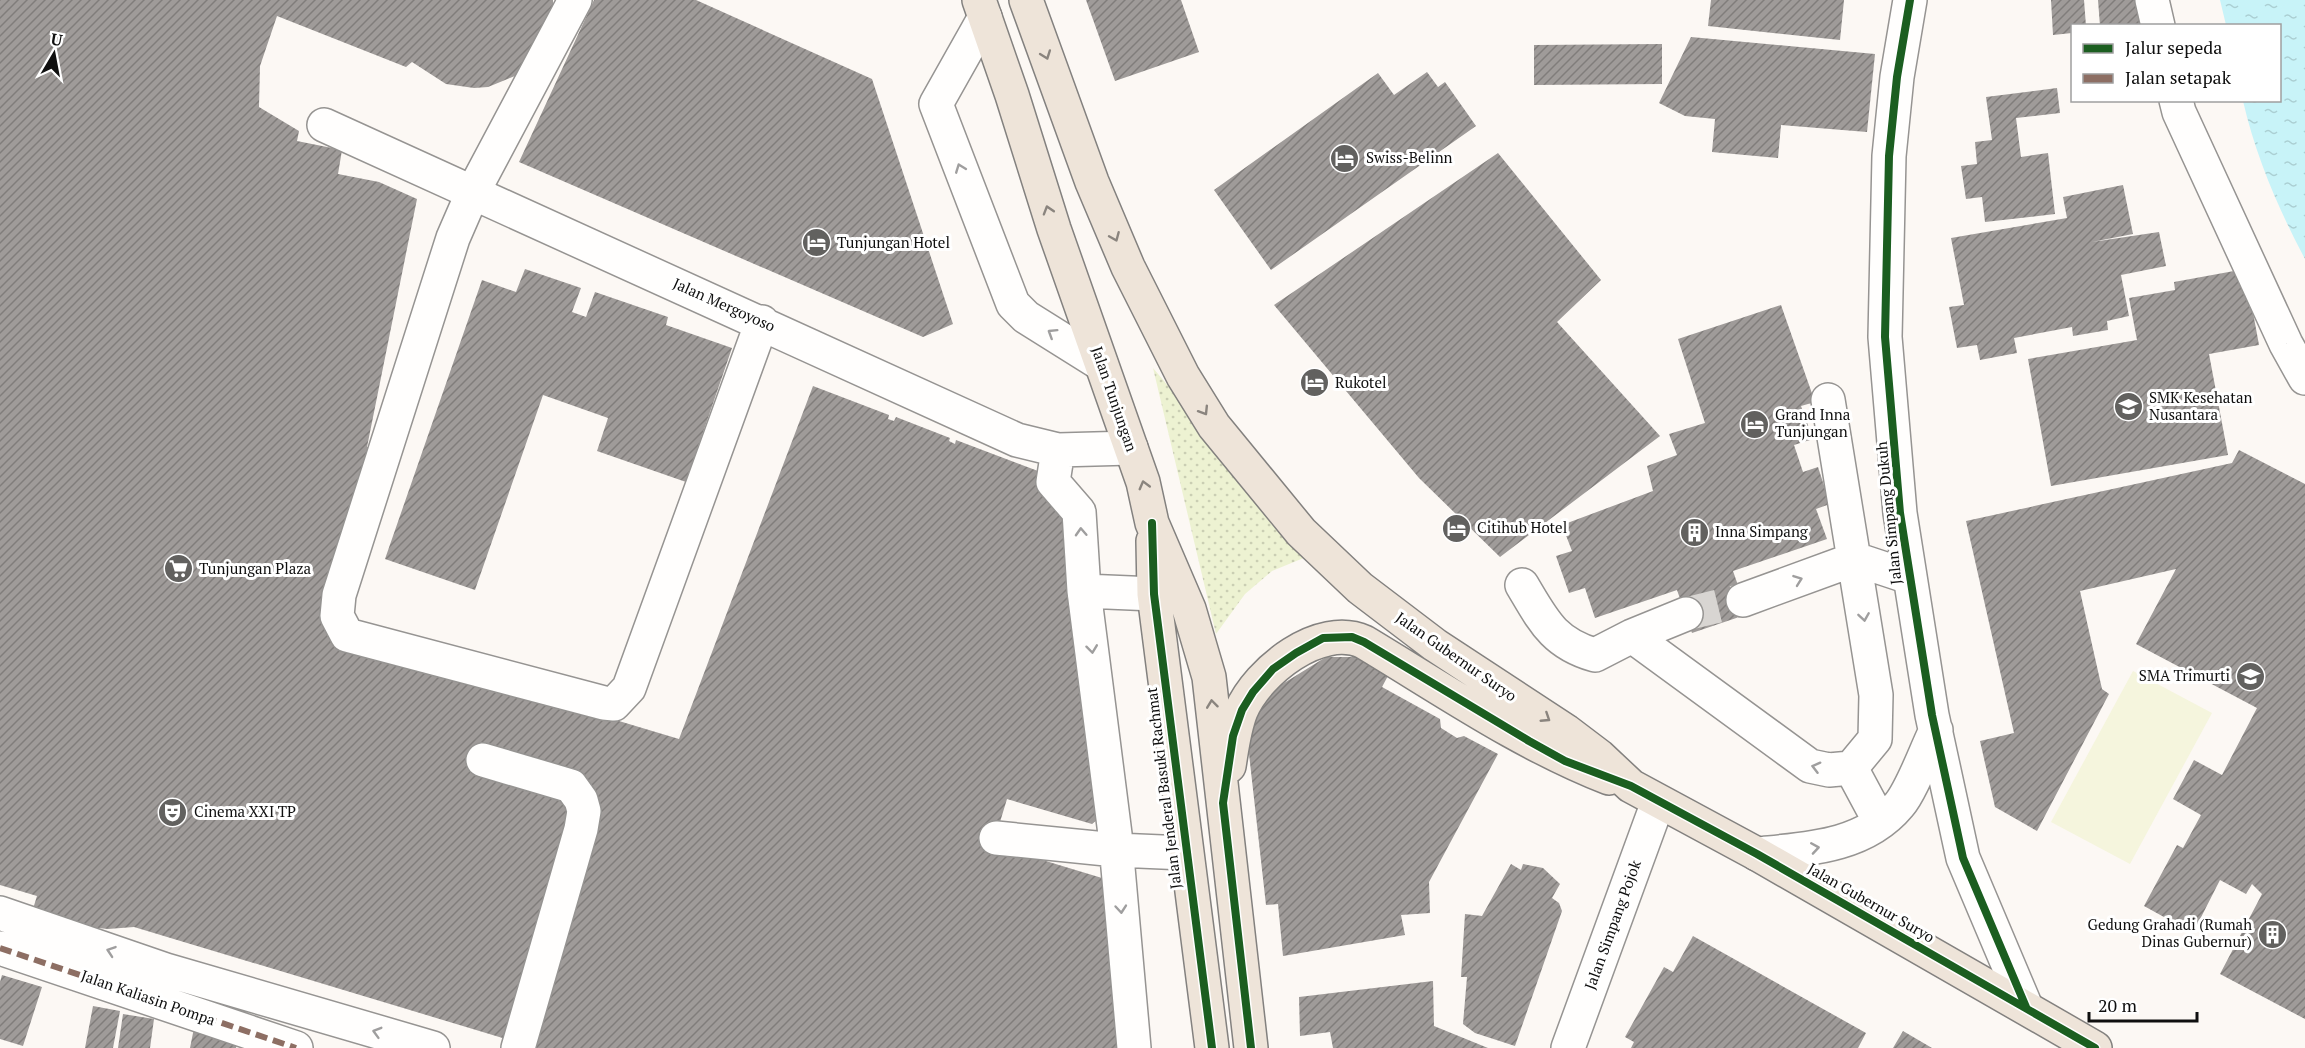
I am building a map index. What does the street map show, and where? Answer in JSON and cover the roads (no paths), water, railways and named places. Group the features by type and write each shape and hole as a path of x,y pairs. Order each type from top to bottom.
{"main road":[{"name":"Jalan Gubernur Suryo","path":"1026,0 1092,182 1128,267 1183,376 1214,426 1301,532 1345,574 1435,645 1566,731 1645,794 1757,854 2026,1006 2095,1048"},
{"name":"Jalan Tunjungan","path":"982,8 1054,229 1143,482 1152,523 1201,645 1209,677 1223,803"},
{"name":"Jalan Jenderal Basuki Rachmat","path":"1152,523 1154,594 1184,845 1212,1048"},
{"path":"1251,1048 1223,803 1233,736 1242,710 1253,692 1273,669 1296,653 1323,638 1352,637 1564,761 1645,794"}],"street":[{"path":"575,0 473,192 453,238 339,595 337,616 347,635 604,703 614,704 622,698 629,688 762,322"},
{"name":"Jalan Simpang Dukuh","path":"1910,0 1897,77 1889,156 1885,337 1900,513 1936,730 1963,858 2026,1006"},
{"path":"2152,0 2158,24"},
{"path":"982,8 936,104 1013,304 1026,317 1101,364"},
{"path":"2176,102 2179,112 2286,344 2305,378"},
{"name":"Jalan Mergoyoso","path":"324,125 762,322 1017,440 1058,450 1131,448"},
{"path":"1632,636 1810,766 1829,770 1851,768 1875,739 1876,695 1828,400"},
{"path":"1058,450 1053,482 1080,512 1084,591 1115,842 1134,1048"},
{"path":"1743,600 1855,559 1909,577"},
{"path":"1522,585 1550,632 1576,649 1595,655 1632,636 1686,614"},
{"path":"1084,591 1154,594"},
{"path":"1757,854 1821,848 1854,837 1880,822 1900,805 1936,730"},
{"path":"483,760 571,786 578,792 584,811 555,924 518,1048"},
{"path":"1851,768 1880,822"},
{"name":"Jalan Simpang Pojok","path":"1568,1048 1645,794"},
{"path":"998,830 1115,842 1184,845"},
{"path":"0,913 166,970 433,1048"},
{"name":"Jalan Kaliasin Pompa","path":"0,948 296,1048"}],"water":[{"path":"2220,0 2305,0 2305,259 2269,182 2254,142 2243,102 2281,102 2281,24 2226,24"}],"tunnel":[{"path":"1686,614 1743,600"}],"place":[{"name":"Swiss-Belinn","path":"1345,158"},
{"name":"Tunjungan Hotel","path":"816,243"},
{"name":"Rukotel","path":"1314,383"},
{"name":"SMK Kesehatan Nusantara","path":"2128,407"},
{"name":"Grand Inna Tunjungan","path":"1754,424"},
{"name":"Citihub Hotel","path":"1456,528"},
{"name":"Inna Simpang","path":"1694,532"},
{"name":"Tunjungan Plaza","path":"178,569"},
{"name":"SMA Trimurti","path":"2251,676"},
{"name":"Cinema XXI TP","path":"173,812"},
{"name":"Gedung Grahadi (Rumah Dinas Gubernur)","path":"2273,934"}]}
